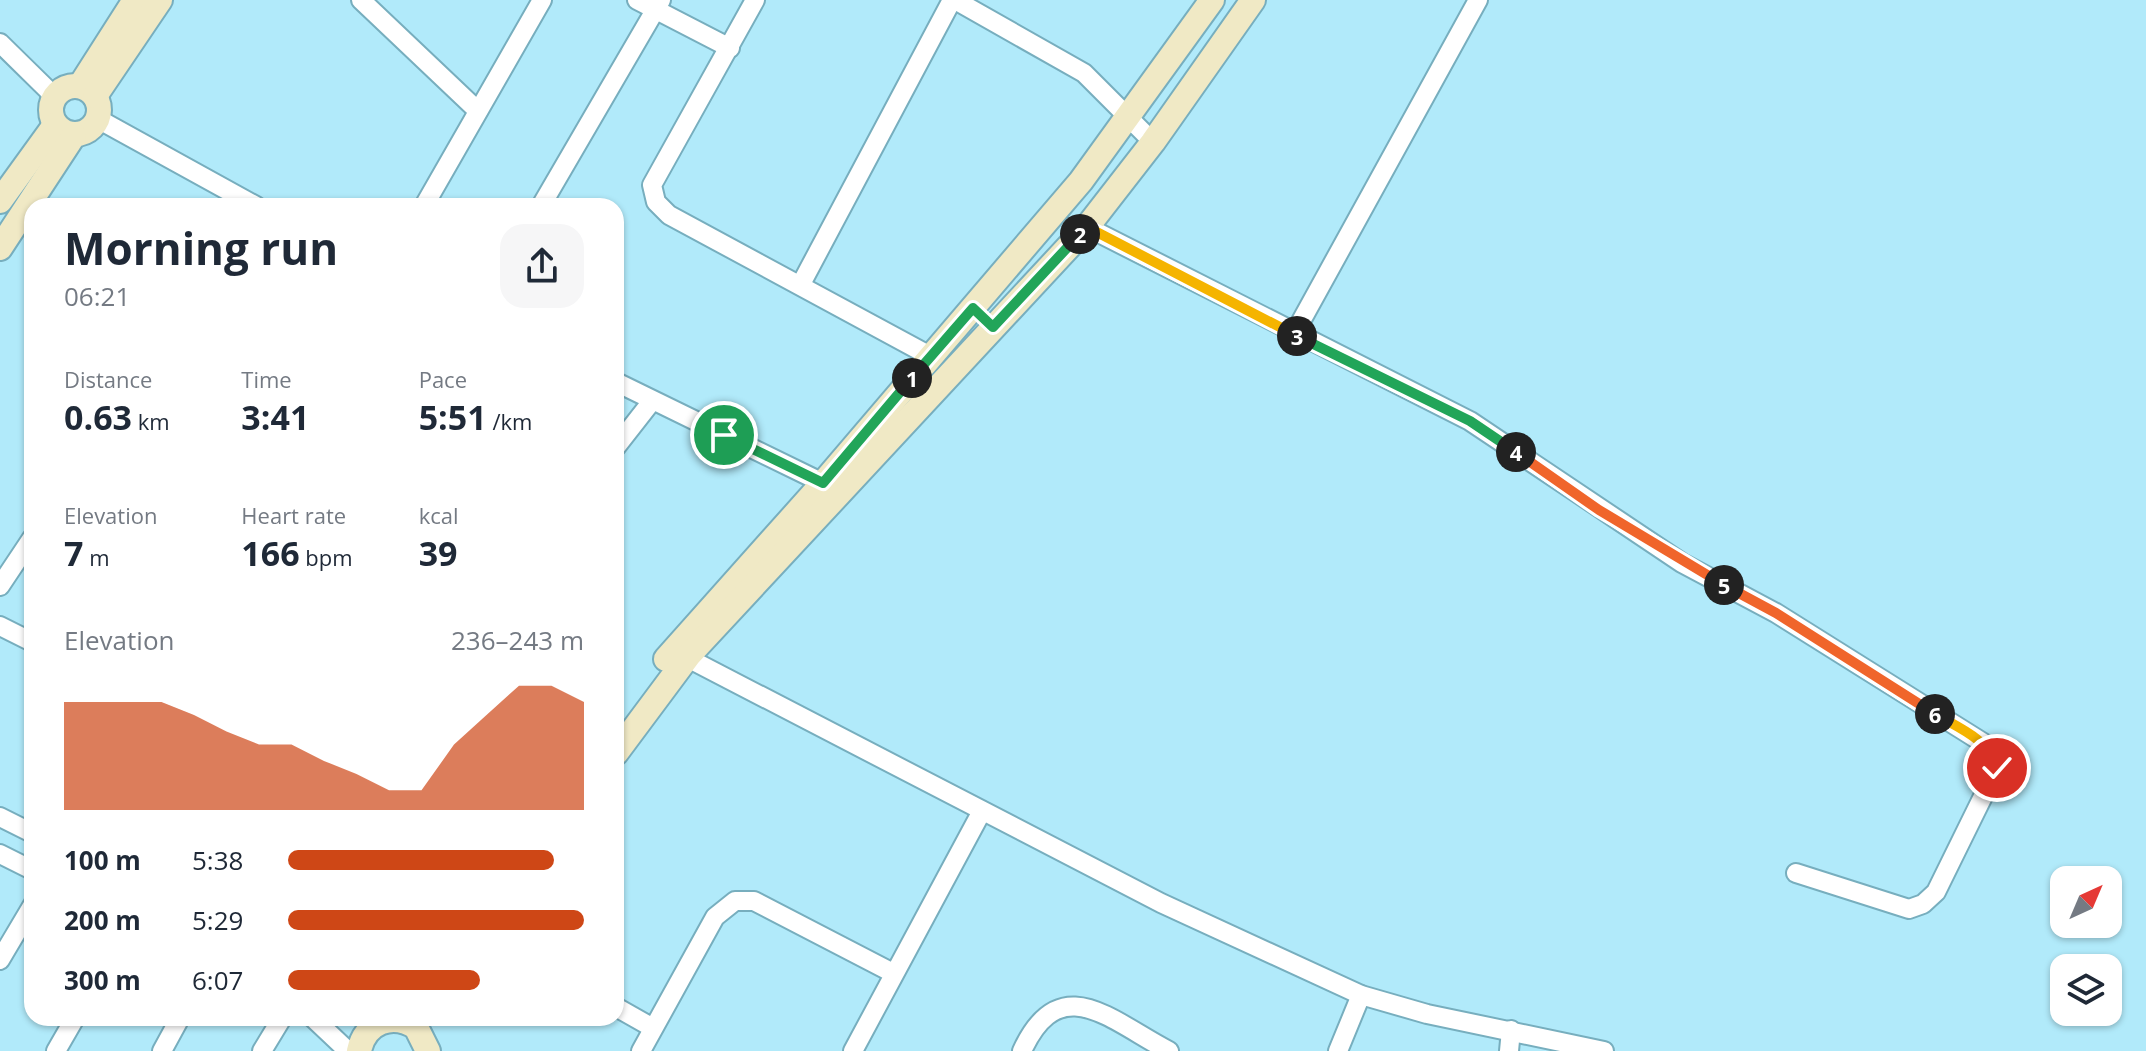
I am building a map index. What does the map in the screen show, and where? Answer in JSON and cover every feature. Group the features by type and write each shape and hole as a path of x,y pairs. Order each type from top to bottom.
{"main road":[{"path":"0,201 65,130 89,130 91,100 135,0"},
{"path":"91,100 160,0"},
{"path":"624,725 680,653 1081,181 1212,0"},
{"path":"624,740 680,653 1087,227 1153,142 1253,0"},
{"path":"65,130 50,111 54,96 66,87 91,100"},
{"path":"28,198 65,130"},
{"path":"0,248 24,204"},
{"path":"973,308 993,327"},
{"path":"359,1051 369,1029 376,1026"},
{"path":"413,1026 429,1051"},
{"path":"429,1051 436,1026"}],"street":[{"path":"361,0 478,111"},
{"path":"429,198 542,0"},
{"path":"637,0 658,5 730,48"},
{"path":"755,0 652,185 652,193 669,215 930,356"},
{"path":"801,284 953,0 1007,32 1067,61 1096,82 1153,142"},
{"path":"1294,334 1478,0"},
{"path":"546,198 658,5"},
{"path":"0,43 54,96"},
{"path":"91,100 244,198"},
{"path":"1087,227 1470,421 1682,563 1776,613 1985,744 1994,756 1997,768 1936,892 1923,904 1909,909 1796,873"},
{"path":"624,386 823,483"},
{"path":"624,437 652,401"},
{"path":"0,586 24,550"},
{"path":"0,626 24,638"},
{"path":"680,653 1161,903 1361,995 1427,1014 1604,1051"},
{"path":"853,1051 982,811"},
{"path":"0,817 24,829"},
{"path":"0,854 24,866"},
{"path":"641,1051 715,917 735,901 754,901 893,973"},
{"path":"0,960 24,920"},
{"path":"1338,1051 1361,995"},
{"path":"1022,1051 1033,1028 1045,1015 1068,1004 1086,1007 1169,1051"},
{"path":"624,1012 653,1028"},
{"path":"56,1051 70,1026"},
{"path":"162,1051 176,1026"},
{"path":"262,1051 277,1026"},
{"path":"321,1026 348,1051"},
{"path":"1509,1051 1511,1030"}],"route":[{"path":"724,435 823,483 973,308 993,327 1087,227 1470,421 1682,563 1776,613 1985,744 1994,756 1997,768"}]}
